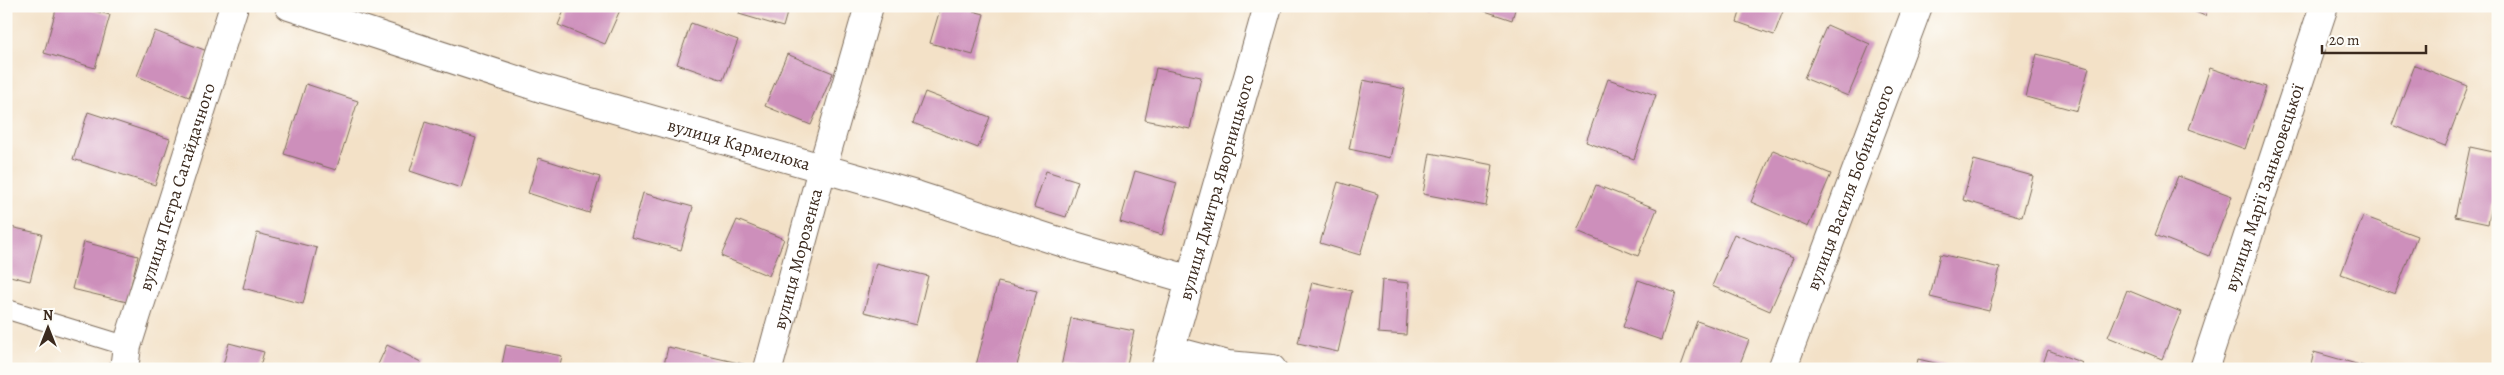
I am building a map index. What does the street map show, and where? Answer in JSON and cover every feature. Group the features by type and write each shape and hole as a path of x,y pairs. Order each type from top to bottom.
{"street":[{"name":"вулиця Петра Сагайдачного","path":"125,357 234,6"},
{"name":"вулиця Кармелюка","path":"289,6 540,88 822,168 1192,280"},
{"name":"вулиця Морозенка","path":"768,369 822,168 869,6"},
{"name":"вулиця Дмитра Яворницького","path":"1168,359 1192,280 1268,6"},
{"name":"вулиця Василя Бобинського","path":"1782,369 1918,6"},
{"name":"вулиця Марії Заньковецької","path":"2204,369 2324,6"},
{"path":"1168,359 1272,369"}],"lane":[{"path":"6,309 125,357"}],"building":[{"path":"57,6 76,6 110,15 95,68 44,53"},
{"path":"566,6 612,6 620,10 605,44 558,25"},
{"path":"741,6 789,6 783,27 739,14"},
{"path":"941,6 955,6 984,14 973,55 930,43"},
{"path":"1411,6 1430,6 1429,11"},
{"path":"1479,6 1516,6 1512,20 1479,9"},
{"path":"1742,6 1785,6 1774,35 1737,22"},
{"path":"2182,6 2209,6 2205,16"},
{"path":"691,23 738,40 723,80 677,64"},
{"path":"1827,25 1870,44 1848,96 1804,78"},
{"path":"155,31 207,51 189,97 137,76"},
{"path":"787,54 833,73 811,125 765,106"},
{"path":"2037,54 2089,68 2077,111 2026,97"},
{"path":"2415,65 2468,86 2445,146 2392,125"},
{"path":"1156,68 1201,77 1190,129 1145,120"},
{"path":"2210,68 2266,87 2245,149 2189,129"},
{"path":"1608,79 1656,95 1634,159 1586,142"},
{"path":"1363,80 1405,89 1390,158 1349,149"},
{"path":"306,84 358,101 336,170 284,154"},
{"path":"925,92 990,117 978,148 913,123"},
{"path":"88,112 170,139 155,185 73,159"},
{"path":"425,122 476,138 461,188 410,171"},
{"path":"2470,147 2498,153 2498,178 2488,224 2455,217"},
{"path":"1773,150 1831,174 1808,227 1751,202"},
{"path":"1430,153 1493,165 1486,206 1423,194"},
{"path":"539,158 600,177 589,213 528,193"},
{"path":"1974,160 2033,176 2022,217 1963,200"},
{"path":"1046,171 1078,181 1066,217 1034,207"},
{"path":"1135,171 1177,183 1162,235 1120,222"},
{"path":"2178,176 2232,196 2209,256 2155,235"},
{"path":"1338,182 1378,194 1360,255 1320,243"},
{"path":"1596,185 1657,209 1638,256 1577,231"},
{"path":"643,193 693,207 681,250 631,237"},
{"path":"2363,216 2417,236 2395,294 2341,274"},
{"path":"737,220 784,239 769,276 721,256"},
{"path":"6,226 42,234 30,281 6,275"},
{"path":"257,233 317,248 303,304 243,288"},
{"path":"1734,234 1793,258 1770,311 1712,286"},
{"path":"84,242 138,256 127,302 72,289"},
{"path":"1940,254 2000,268 1989,311 1930,297"},
{"path":"876,263 928,276 916,325 864,312"},
{"path":"1382,280 1409,283 1406,335 1378,333"},
{"path":"1638,280 1676,293 1661,340 1623,327"},
{"path":"998,282 1037,291 1016,369 975,369"},
{"path":"1312,282 1352,291 1338,352 1298,343"},
{"path":"2127,290 2181,312 2162,359 2108,337"},
{"path":"1071,318 1134,331 1126,369 1061,367"},
{"path":"1697,321 1749,340 1738,369 1680,369"},
{"path":"229,343 264,352 259,369 222,369"},
{"path":"387,345 421,362 418,369 376,369"},
{"path":"506,345 562,356 559,369 501,369"},
{"path":"668,347 752,366 752,369 663,369"},
{"path":"2048,350 2083,363 2081,369 2041,369"},
{"path":"2314,352 2367,367 2366,369 2310,369"},
{"path":"1918,359 1956,368 1956,369 1916,369"}]}
